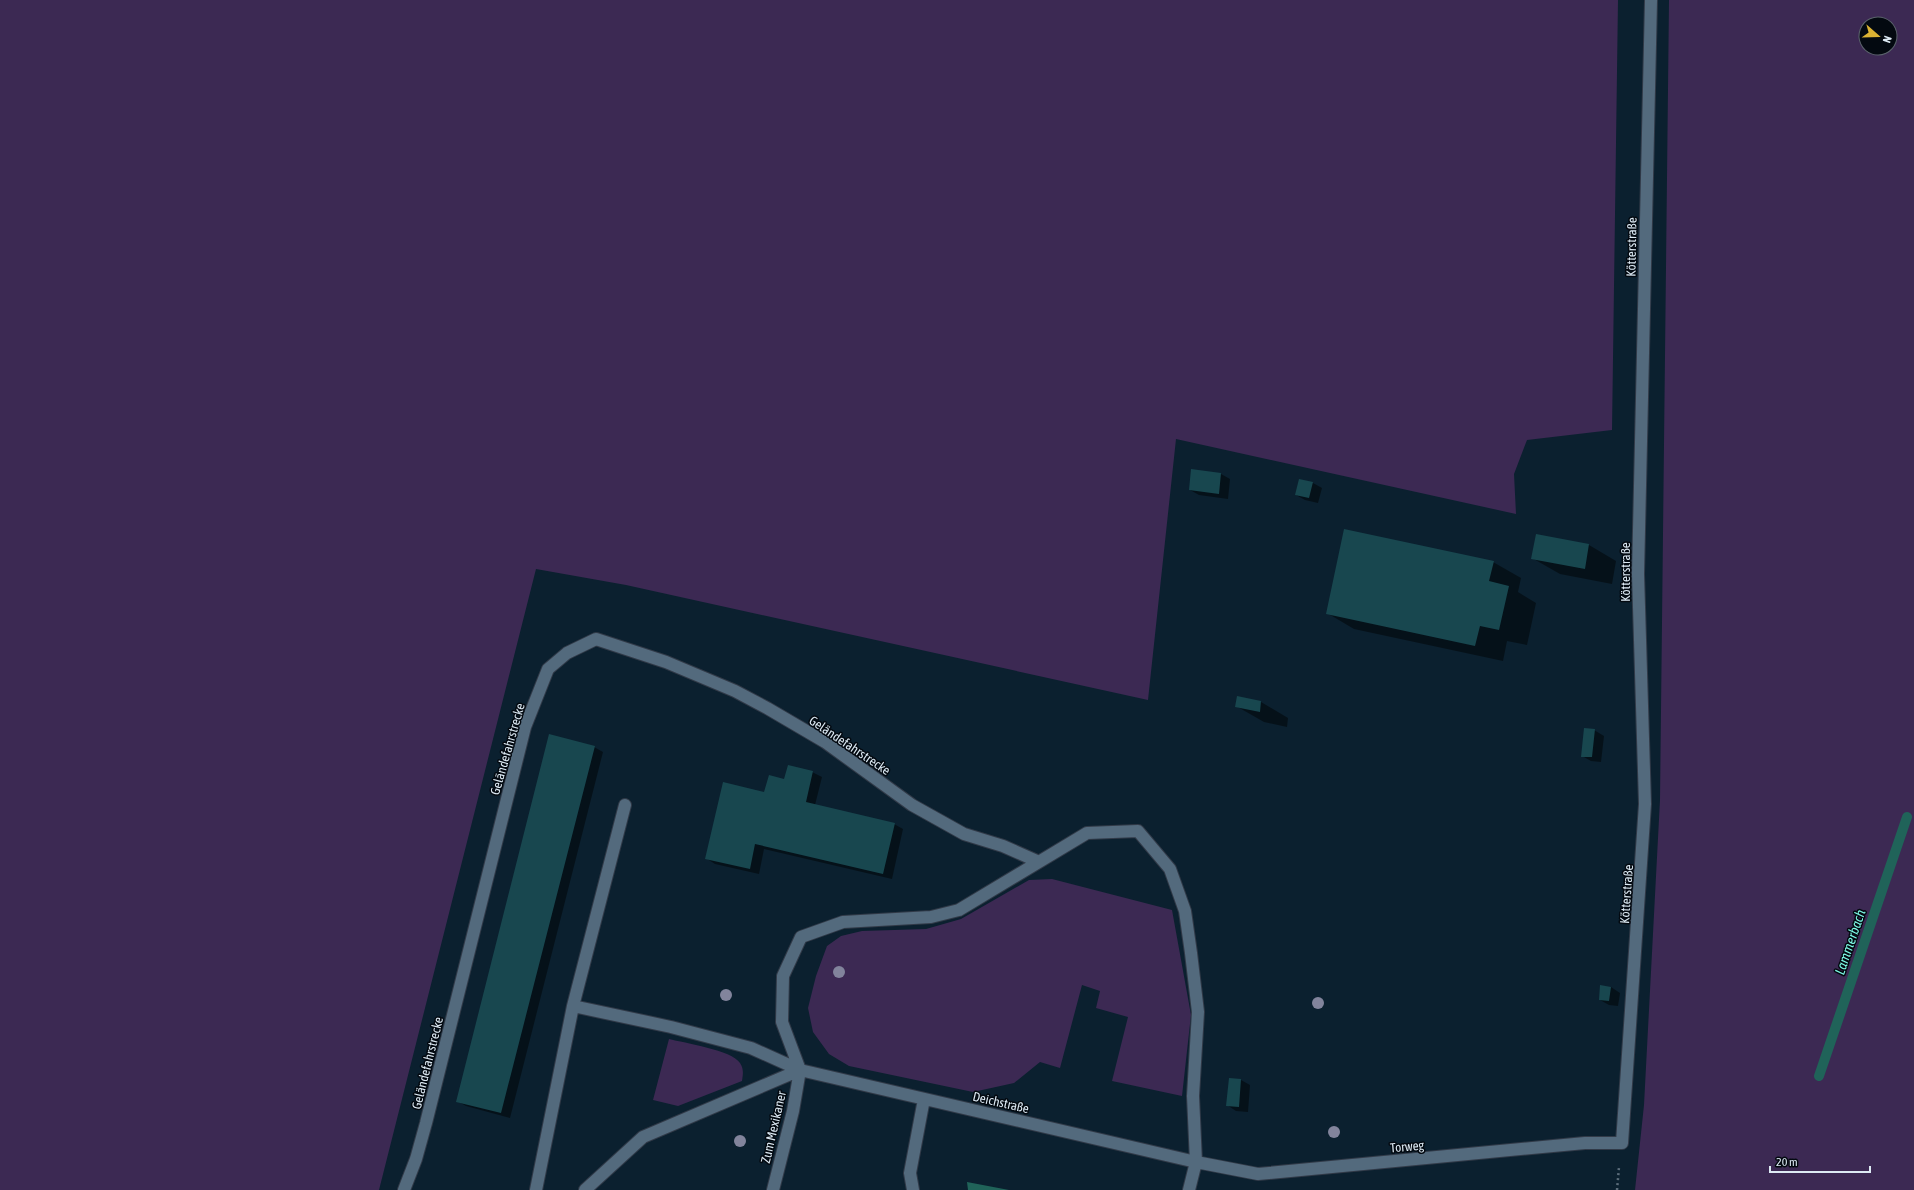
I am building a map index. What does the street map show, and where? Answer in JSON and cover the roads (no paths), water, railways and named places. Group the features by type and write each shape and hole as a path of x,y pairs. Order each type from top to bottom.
{"street":[{"name":"Kötterstraße","path":"1622,1142 1645,804 1638,574 1651,0"},
{"name":"Geländefahrstrecke","path":"404,1190 416,1159 426,1123 525,727 548,669 574,650 596,639 666,662 734,691 768,708 825,742 912,805 964,834 1003,846 1039,862"},
{"path":"536,1190 573,1006 625,805"},
{"path":"585,1190 643,1137 800,1070 782,1022 783,976 801,937 843,922 931,917 959,910 1088,833 1138,831 1170,869 1185,911 1198,1012 1194,1096 1196,1162 1189,1190"},
{"name":"Deichstraße","path":"573,1006 671,1027 751,1048 800,1070 1196,1162"},
{"name":"Zum Mexikaner","path":"773,1190 793,1111 800,1070"},
{"path":"913,1190 910,1173 924,1099"},
{"name":"Torweg","path":"1196,1162 1258,1174 1585,1143 1622,1142"}],"waterway":[{"name":"Lammerbach","path":"1819,1076 1907,817"}]}
